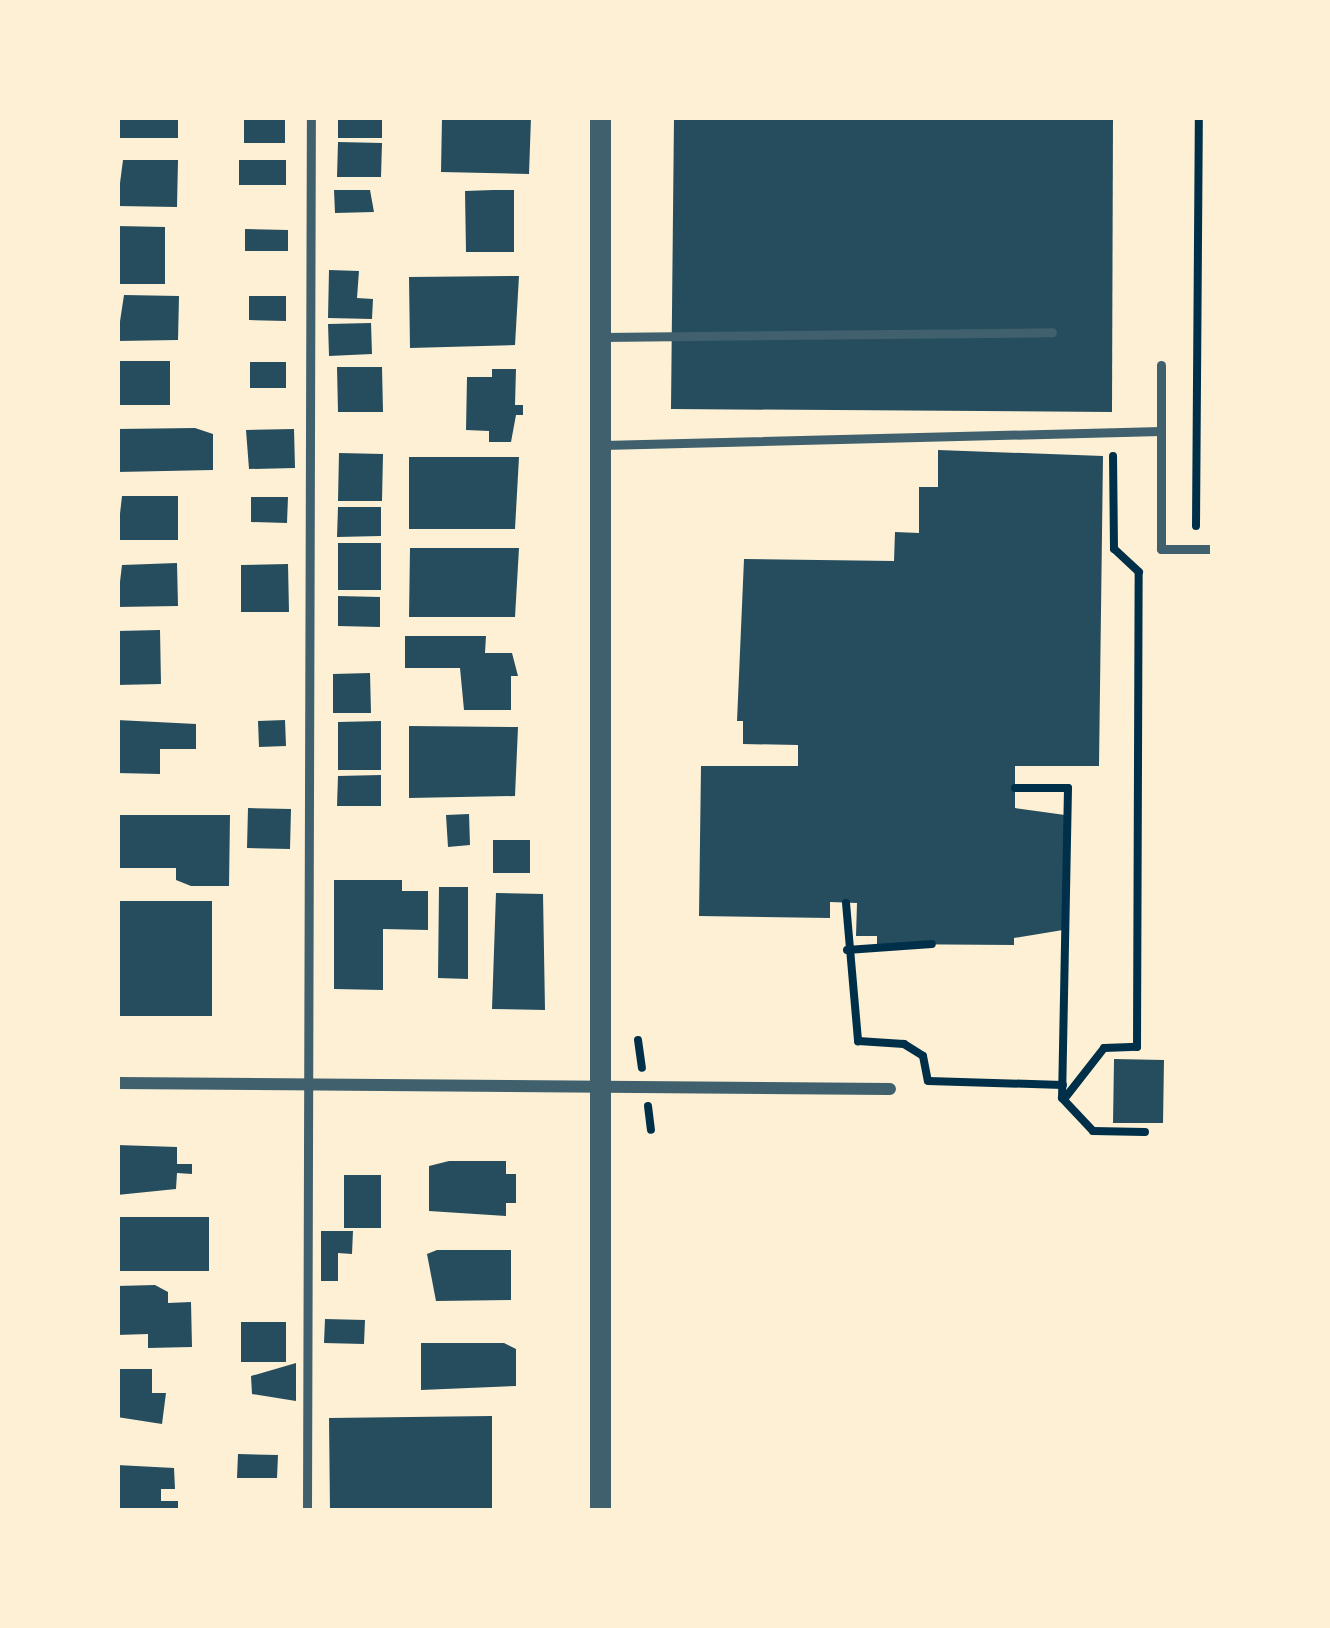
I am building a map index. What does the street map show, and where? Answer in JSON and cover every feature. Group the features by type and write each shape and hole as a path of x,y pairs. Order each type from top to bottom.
{"street":[{"path":"599,1511 603,1086 600,117"},
{"path":"117,1083 890,1089"}],"lane":[{"path":"307,1511 311,117"},
{"path":"602,337 1052,332"},
{"path":"1162,365 1161,549 1213,549"},
{"path":"603,445 1161,431"}],"path":[{"path":"1199,117 1196,535 1213,535"},
{"path":"1065,1098 1104,1048 1137,1047 1139,572 1114,549 1112,454"},
{"path":"1015,788 1068,788 1065,1098 1093,1131 1145,1132"},
{"path":"846,903 858,1041 904,1044 923,1056 928,1081 1063,1085"},
{"path":"847,950 932,944"}],"building":[{"path":"117,117 178,117 178,138 117,138"},
{"path":"244,117 285,117 285,143 244,143"},
{"path":"338,117 382,117 382,138 338,138"},
{"path":"442,117 531,117 529,174 441,172"},
{"path":"674,117 1113,117 1112,412 671,409"},
{"path":"338,142 382,143 381,177 337,177"},
{"path":"123,160 178,160 177,207 117,206"},
{"path":"239,160 286,160 286,185 239,185"},
{"path":"334,190 370,190 374,212 335,213"},
{"path":"514,190 514,252 466,252 465,191"},
{"path":"117,226 165,227 165,284 117,284"},
{"path":"245,229 288,230 288,251 245,251"},
{"path":"329,270 359,271 357,298 373,299 372,319 328,318"},
{"path":"519,276 515,345 410,348 409,277"},
{"path":"124,295 179,296 178,340 117,341"},
{"path":"249,296 286,296 286,321 249,320"},
{"path":"371,323 372,354 329,356 328,324"},
{"path":"117,361 170,361 170,405 117,405"},
{"path":"250,362 286,362 286,388 250,388"},
{"path":"337,367 382,367 383,412 338,412"},
{"path":"492,369 516,369 515,405 523,405 523,415 516,415 511,442 489,442 489,431 466,430 467,377 492,377"},
{"path":"195,428 213,434 213,470 117,472 117,429"},
{"path":"294,429 295,468 249,469 246,430"},
{"path":"938,450 1103,456 1099,766 1015,766 1015,808 1065,815 1063,930 1014,938 1014,945 877,944 877,936 856,936 857,903 830,902 830,918 699,916 701,766 798,766 798,745 743,744 743,721 737,721 744,559 894,561 895,532 919,533 919,487 938,487"},
{"path":"339,453 383,454 382,501 338,501"},
{"path":"409,457 519,457 515,529 409,529"},
{"path":"122,496 178,496 178,540 117,540"},
{"path":"251,497 288,497 287,523 251,522"},
{"path":"338,507 381,507 381,536 337,537"},
{"path":"338,543 381,543 381,590 338,590"},
{"path":"410,548 519,548 515,617 409,617"},
{"path":"177,563 178,606 117,607 122,565"},
{"path":"288,564 289,612 241,612 241,565"},
{"path":"338,596 380,597 380,627 338,626"},
{"path":"160,630 161,684 117,685 117,631"},
{"path":"405,636 486,636 485,653 512,653 518,676 511,676 511,710 464,710 460,668 405,668"},
{"path":"370,673 371,713 333,713 333,674"},
{"path":"117,720 196,724 196,749 160,749 160,774 117,773"},
{"path":"285,720 286,746 259,747 258,721"},
{"path":"381,721 381,770 338,770 338,722"},
{"path":"409,726 518,727 515,796 409,798"},
{"path":"381,775 381,806 337,806 338,776"},
{"path":"248,808 291,809 290,849 247,848"},
{"path":"469,814 470,845 448,847 446,815"},
{"path":"117,815 230,815 229,886 191,886 176,880 176,868 117,868"},
{"path":"493,840 530,840 530,873 493,873"},
{"path":"334,880 402,880 402,891 428,891 428,930 383,929 383,990 334,989"},
{"path":"439,887 468,887 468,979 438,978"},
{"path":"496,893 543,894 545,1010 492,1009"},
{"path":"117,901 212,901 212,1016 117,1016"},
{"path":"1114,1059 1164,1060 1163,1123 1113,1123"},
{"path":"117,1145 177,1147 177,1164 192,1164 192,1174 177,1173 176,1189 117,1195"},
{"path":"449,1161 506,1161 506,1174 516,1174 516,1203 506,1203 506,1216 429,1211 429,1166"},
{"path":"344,1175 381,1175 381,1228 344,1228"},
{"path":"117,1217 209,1217 209,1271 117,1271"},
{"path":"321,1231 353,1231 352,1254 338,1253 338,1281 321,1281"},
{"path":"511,1250 511,1300 436,1301 427,1254"},
{"path":"155,1285 168,1292 168,1303 191,1302 192,1347 148,1348 148,1334 117,1335 117,1286"},
{"path":"325,1319 365,1320 364,1344 324,1343"},
{"path":"241,1322 286,1322 286,1362 241,1362"},
{"path":"421,1343 504,1343 516,1349 516,1386 421,1390"},
{"path":"296,1363 296,1401 252,1394 251,1376"},
{"path":"117,1369 152,1369 152,1393 166,1393 162,1424 117,1417"},
{"path":"492,1416 492,1511 330,1511 329,1418"},
{"path":"238,1454 278,1455 277,1478 237,1478"},
{"path":"117,1465 174,1468 175,1489 161,1489 161,1501 178,1501 178,1511 117,1511"}]}
